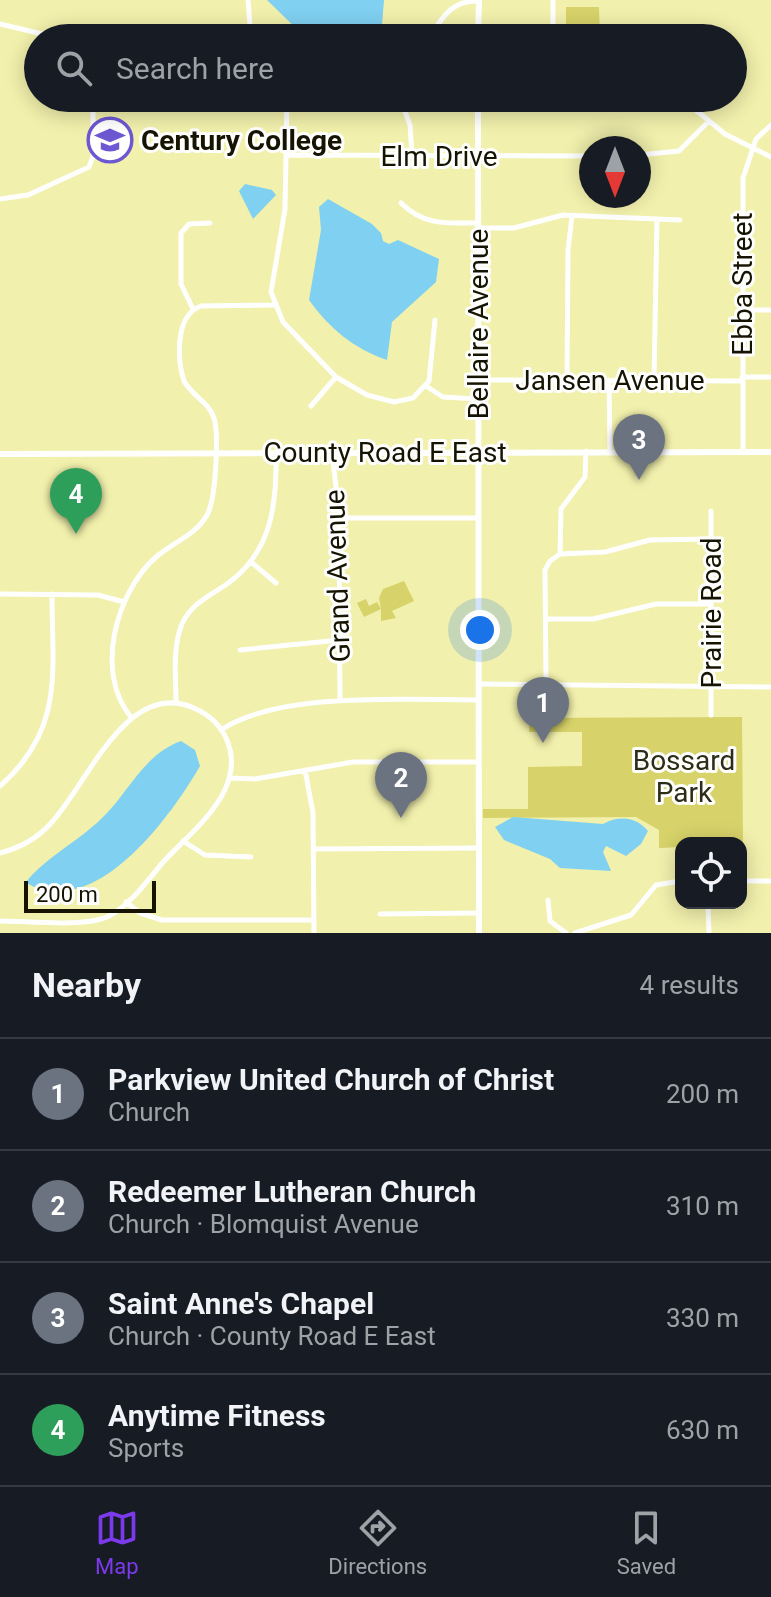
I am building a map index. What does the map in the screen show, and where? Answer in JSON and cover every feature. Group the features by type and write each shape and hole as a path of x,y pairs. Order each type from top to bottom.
{"street":[{"path":"248,0 250,24"},
{"path":"438,24 448,10 460,2 479,0 478,24"},
{"path":"553,0 553,24"},
{"path":"0,24 24,30"},
{"path":"0,199 28,195 89,167 93,156 93,112"},
{"path":"287,112 285,209 272,284 274,305 288,329 336,377 367,395 394,402 413,398 426,386 435,320"},
{"path":"405,112 410,125 412,156"},
{"name":"Bellaire Avenue","path":"478,112 479,933"},
{"path":"701,112 709,121 771,157"},
{"path":"651,154 679,151 709,121"},
{"name":"Ebba Street","path":"743,452 743,178 752,148 759,135 771,125"},
{"name":"Elm Drive","path":"286,155 579,156"},
{"path":"401,203 413,215 428,222 478,226 514,228 546,218 572,216 680,220"},
{"path":"567,379 568,250 572,216"},
{"path":"654,380 657,219"},
{"path":"193,309 181,284 180,237 189,224 210,223"},
{"path":"131,717 119,700 115,685 115,636 124,602 148,565 196,529 206,517 214,496 216,425 212,412 190,391 182,375 182,330 193,309 201,306 274,305"},
{"path":"742,310 771,310"},
{"path":"311,406 336,377"},
{"name":"Jansen Avenue","path":"478,380 771,377"},
{"path":"609,380 610,452"},
{"name":"Jansen Avenue","path":"426,386 443,397 478,399"},
{"path":"560,554 561,509 585,477 586,451"},
{"path":"176,703 177,644 184,619 201,600 234,578 251,562 268,533 274,512 276,452"},
{"name":"Grand Avenue","path":"332,452 339,518 340,700"},
{"name":"County Road E East","path":"0,454 771,452"},
{"name":"Prairie Road","path":"711,511 711,715"},
{"path":"339,518 478,518"},
{"path":"546,683 545,570 550,561 560,554 605,552 660,539 711,539"},
{"path":"251,562 276,583"},
{"path":"0,594 98,595 124,602"},
{"path":"0,786 40,733 50,711 52,594"},
{"path":"546,619 593,619 656,604 710,604"},
{"path":"240,650 340,640"},
{"path":"478,684 771,687"},
{"path":"221,730 244,718 340,700 478,700"},
{"path":"0,853 27,842 53,821 131,717 152,706 176,703 198,709 221,730 231,753 230,778 220,800 114,913 95,920 0,921"},
{"path":"230,778 248,780 353,762 478,762"},
{"path":"305,770 313,813 314,933"},
{"path":"183,841 205,855 251,857"},
{"path":"314,849 479,848"},
{"path":"747,881 771,881"},
{"path":"575,933 631,915 656,885 675,882"},
{"path":"548,900 550,921 566,933"},
{"path":"126,902 140,913 162,920 314,920"},
{"path":"708,909 709,933"},
{"path":"380,914 479,913"}],"green space":[{"path":"566,7 599,7 600,24 566,24"},
{"path":"404,581 414,601 392,611 396,618 381,621 379,598 383,589"},
{"path":"366,599 369,606 377,602 381,609 364,617 357,603"},
{"name":"Bossard Park","path":"742,717 743,837 675,837 675,847 659,848 659,830 636,817 483,818 483,809 528,809 528,767 582,766 582,732 529,732 529,718"}],"water":[{"path":"267,0 384,0 382,24 292,24"},
{"path":"245,184 272,190 276,195 253,219 239,191"},
{"path":"328,199 372,224 381,233 383,241 389,244 398,240 439,259 436,282 392,322 387,360 363,350 343,336 309,300 321,230 319,207"},
{"path":"181,741 195,750 200,766 173,807 137,850 94,882 72,890 49,890 26,882 43,864 102,818 147,764"},
{"path":"513,817 603,824 627,819 648,831 641,844 626,856 606,846 603,852 611,871 560,868 550,859 504,840 495,827"}],"place":[{"name":"Century College","path":"110,140"},
{"name":"Saint Anne's Chapel","path":"639,480"},
{"name":"Anytime Fitness","path":"76,534"},
{"name":"Parkview United Church of Christ","path":"543,743"},
{"name":"Redeemer Lutheran Church","path":"401,818"}]}
